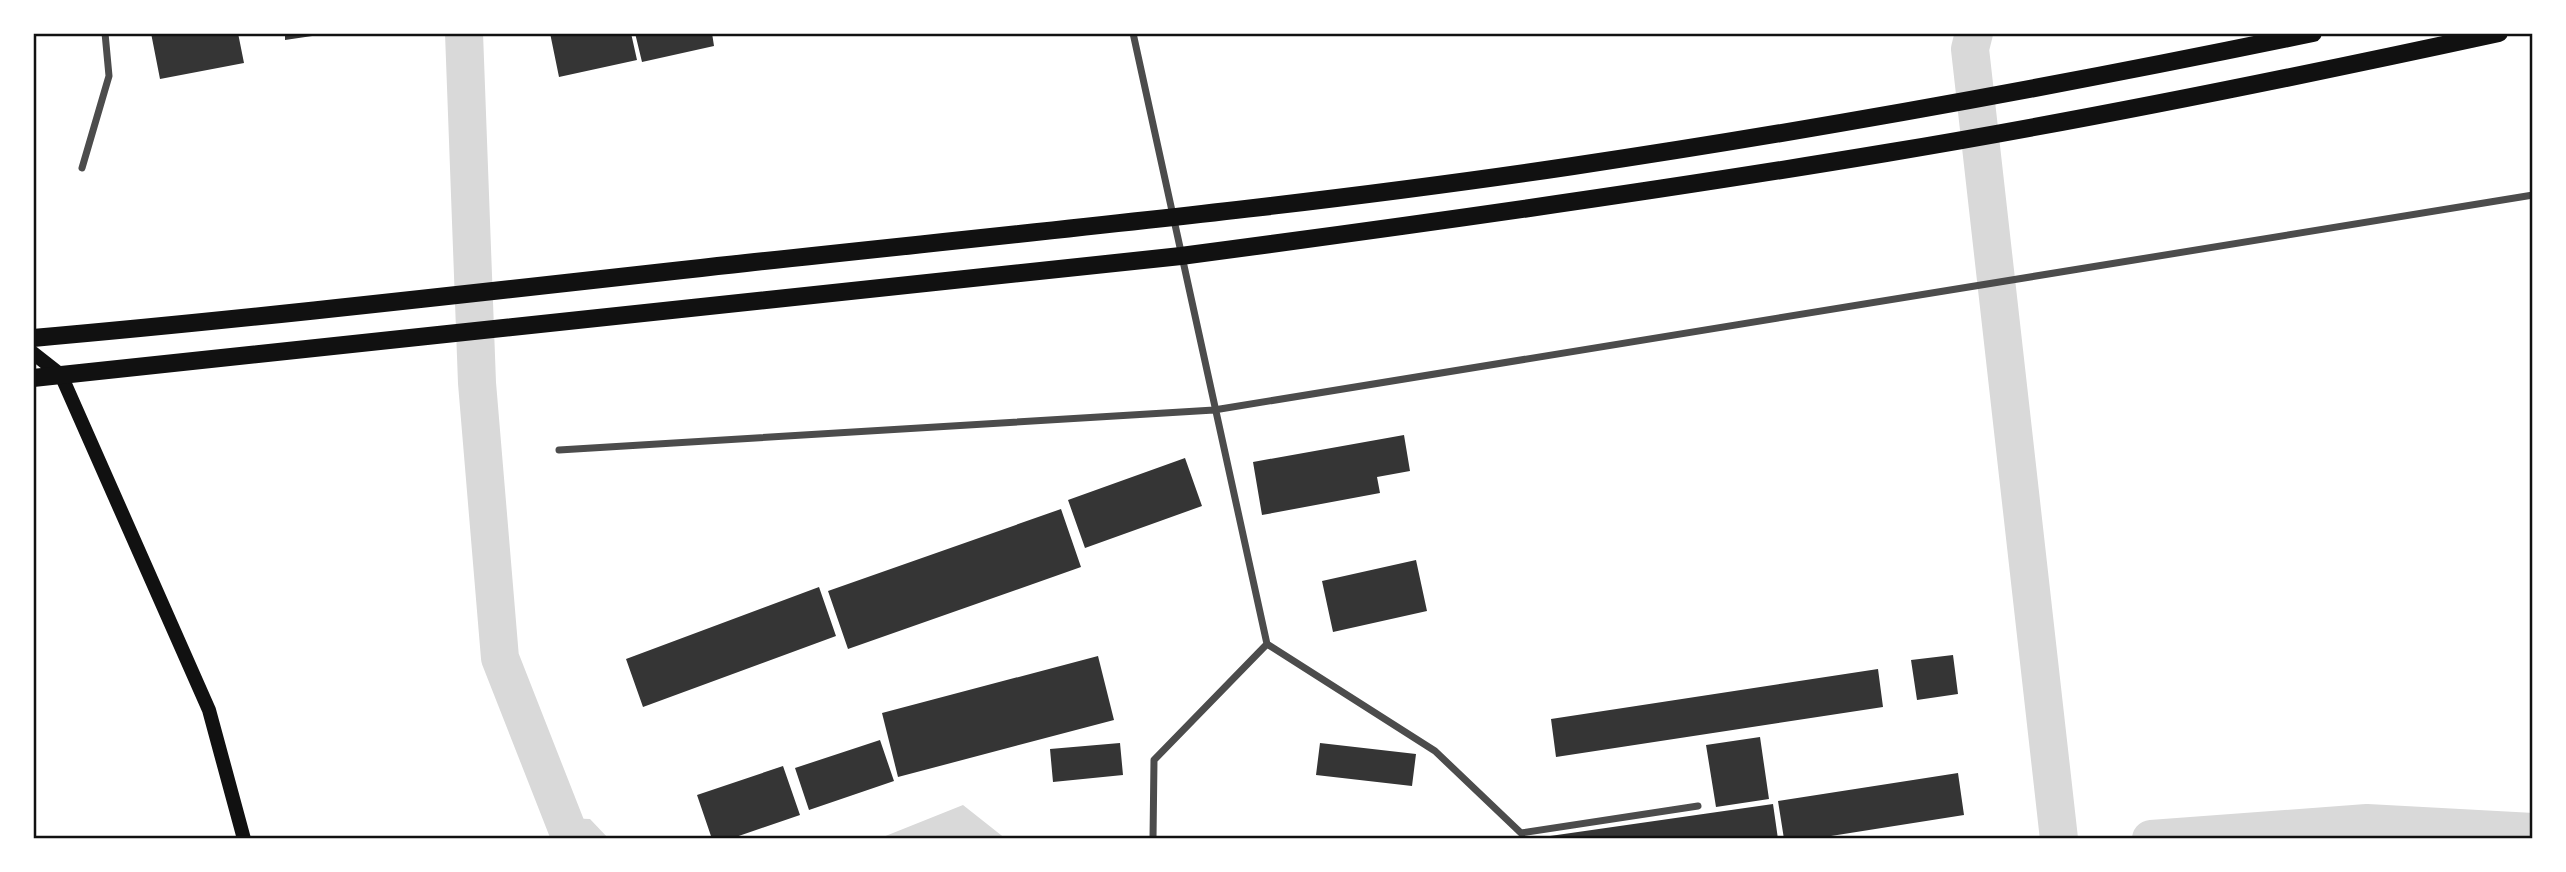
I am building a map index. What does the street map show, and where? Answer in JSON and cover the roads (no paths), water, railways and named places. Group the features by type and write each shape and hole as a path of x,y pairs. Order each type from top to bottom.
{"main road":[{"path":"33,338 230,321 393,300 1172,218 1573,166 2046,88 2313,33"},
{"path":"33,378 1181,256 1599,198 2052,124 2276,81 2499,33"},
{"path":"33,354 61,375 209,710 244,839"}],"street":[{"path":"82,169 109,76 105,33"},
{"path":"1133,33 1267,644 1435,751 1521,833 1698,806"},
{"path":"559,450 1214,410 2533,195"},
{"path":"1153,839 1154,760 1267,644"}],"waterway":[{"path":"464,33 477,383 500,658 571,839"},
{"path":"1974,33 1970,49 2059,839"},
{"path":"2151,839 2367,823 2533,832"}]}
